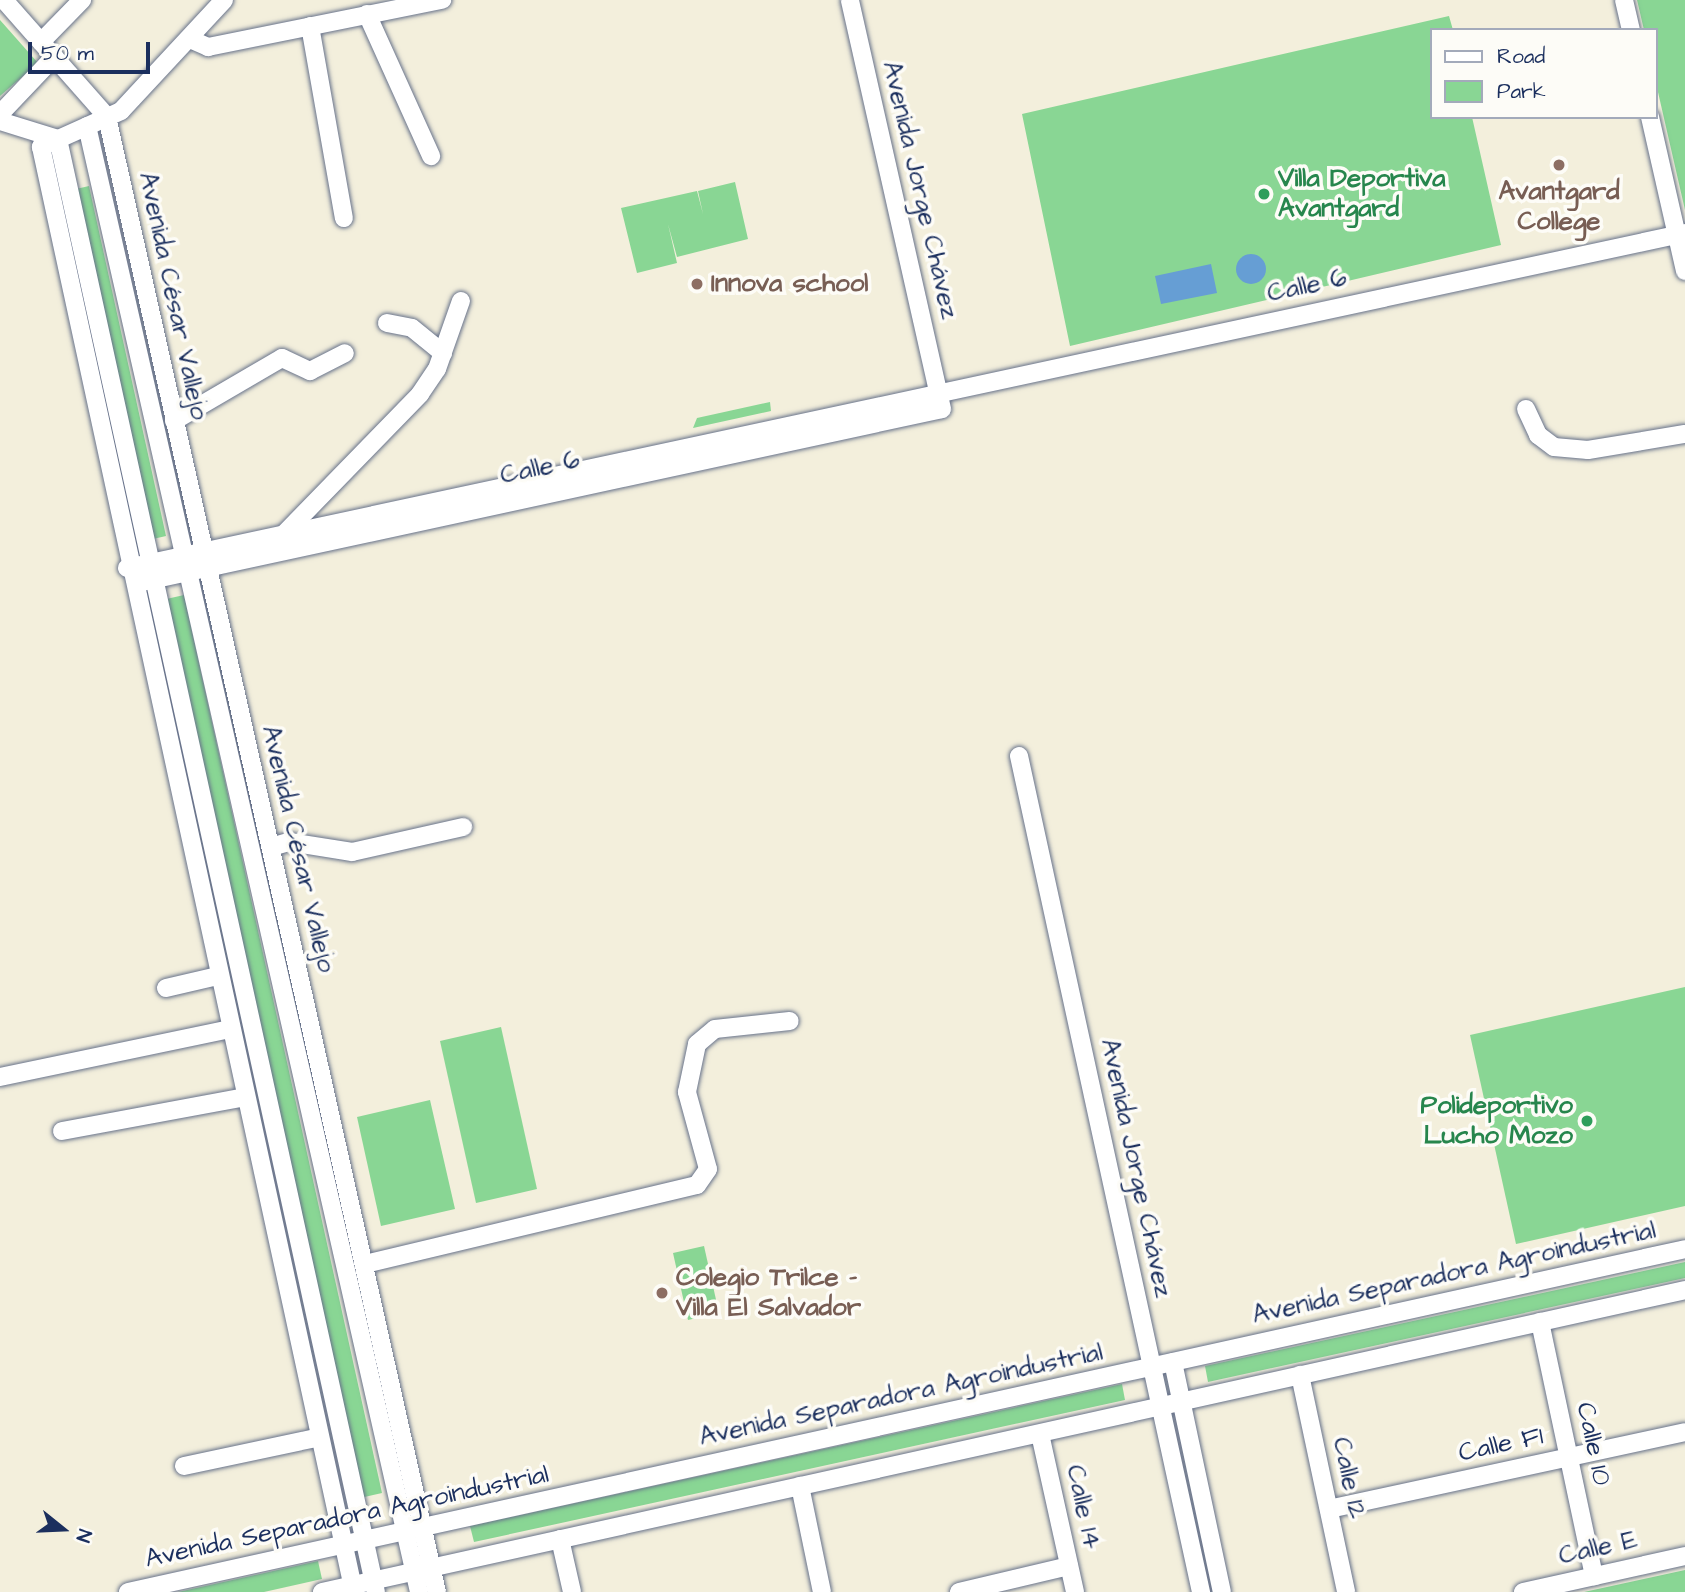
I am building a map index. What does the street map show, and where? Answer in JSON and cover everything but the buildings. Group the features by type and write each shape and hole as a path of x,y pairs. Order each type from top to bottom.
{"street":[{"path":"4,0 107,117"},
{"path":"41,42 82,0"},
{"path":"225,0 121,111 41,147 129,576 353,1589"},
{"path":"190,38 208,47 442,0"},
{"name":"Avenida Jorge Chávez","path":"850,0 939,391"},
{"path":"1624,0 1630,28"},
{"path":"367,14 431,156"},
{"path":"310,26 344,218"},
{"path":"0,114 54,57"},
{"name":"Avenida César Vallejo","path":"107,117 365,1264 414,1529"},
{"path":"1651,119 1681,234 1685,271"},
{"path":"0,121 58,139"},
{"name":"Avenida César Vallejo","path":"87,126 186,563 423,1569 437,1592"},
{"path":"58,139 150,571 375,1586"},
{"name":"Calle 6","path":"129,576 827,424 939,391 1681,234"},
{"path":"285,533 420,394 443,353 461,301"},
{"path":"387,323 412,328 443,353"},
{"path":"174,421 282,358 310,370 345,353"},
{"path":"1526,409 1538,435 1554,447 1588,450 1685,434"},
{"name":"Calle 6","path":"254,549 285,533 313,536"},
{"name":"Avenida Jorge Chávez","path":"1019,756 1200,1592"},
{"path":"271,847 289,842 352,852 463,827"},
{"path":"166,988 218,976"},
{"path":"365,1264 697,1185 708,1169 687,1092 697,1044 715,1029 790,1021"},
{"path":"0,1077 230,1029"},
{"path":"62,1131 245,1097"},
{"name":"Avenida Separadora Agroindustrial","path":"128,1592 1685,1249"},
{"path":"322,1592 375,1586 423,1569 1685,1290"},
{"name":"Calle 10","path":"1540,1322 1594,1576"},
{"path":"1173,1362 1222,1592"},
{"name":"Calle 12","path":"1300,1375 1346,1592"},
{"name":"Calle F1","path":"1329,1509 1685,1432"},
{"name":"Calle 14","path":"1040,1434 1075,1592"},
{"path":"184,1466 320,1437"},
{"path":"800,1486 822,1592"},
{"path":"560,1539 572,1592"},
{"name":"Calle E","path":"1523,1592 1685,1556"},
{"path":"959,1592 1069,1566"},
{"name":"Avenida César Vallejo","path":"419,1592 423,1569"}],"green space":[{"path":"1637,0 1685,0 1685,210 1657,88 1657,28 1644,28"},
{"name":"Villa Deportiva Avantgard","path":"1449,16 1452,28 1430,28 1430,119 1472,119 1501,245 1070,346 1022,114"},
{"path":"0,20 38,63 0,96"},
{"path":"735,182 748,239 677,257 668,224 677,263 637,273 621,208 697,191 703,214 698,191"},
{"path":"89,186 166,536 153,539 76,189"},
{"path":"770,402 771,411 693,428 697,418"},
{"path":"184,595 382,1493 360,1498 162,600"},
{"name":"Polideportivo Lucho Mozo","path":"1685,987 1685,1206 1516,1244 1470,1035"},
{"path":"501,1027 537,1189 476,1203 440,1041"},
{"path":"430,1100 455,1209 381,1226 357,1117"},
{"path":"704,1246 719,1313 688,1320 673,1253"},
{"path":"1685,1262 1685,1278 1208,1382 1205,1366"},
{"path":"1122,1384 1125,1400 474,1542 470,1526"},
{"path":"318,1561 322,1579 264,1592 178,1592"},
{"path":"1685,1570 1685,1592 1584,1592"}],"water":[{"path":"1251,254 1257,255 1265,263 1265,275 1257,283 1251,284 1245,283 1237,275 1236,269 1237,263 1245,255"},
{"path":"1211,264 1217,293 1161,304 1155,276"}],"place":[{"name":"Avantgard College","path":"1559,165"},
{"name":"Villa Deportiva Avantgard","path":"1264,194"},
{"name":"Innova school","path":"697,284"},
{"name":"Polideportivo Lucho Mozo","path":"1587,1121"},
{"name":"Colegio Trilce - Villa El Salvador","path":"662,1293"}]}
